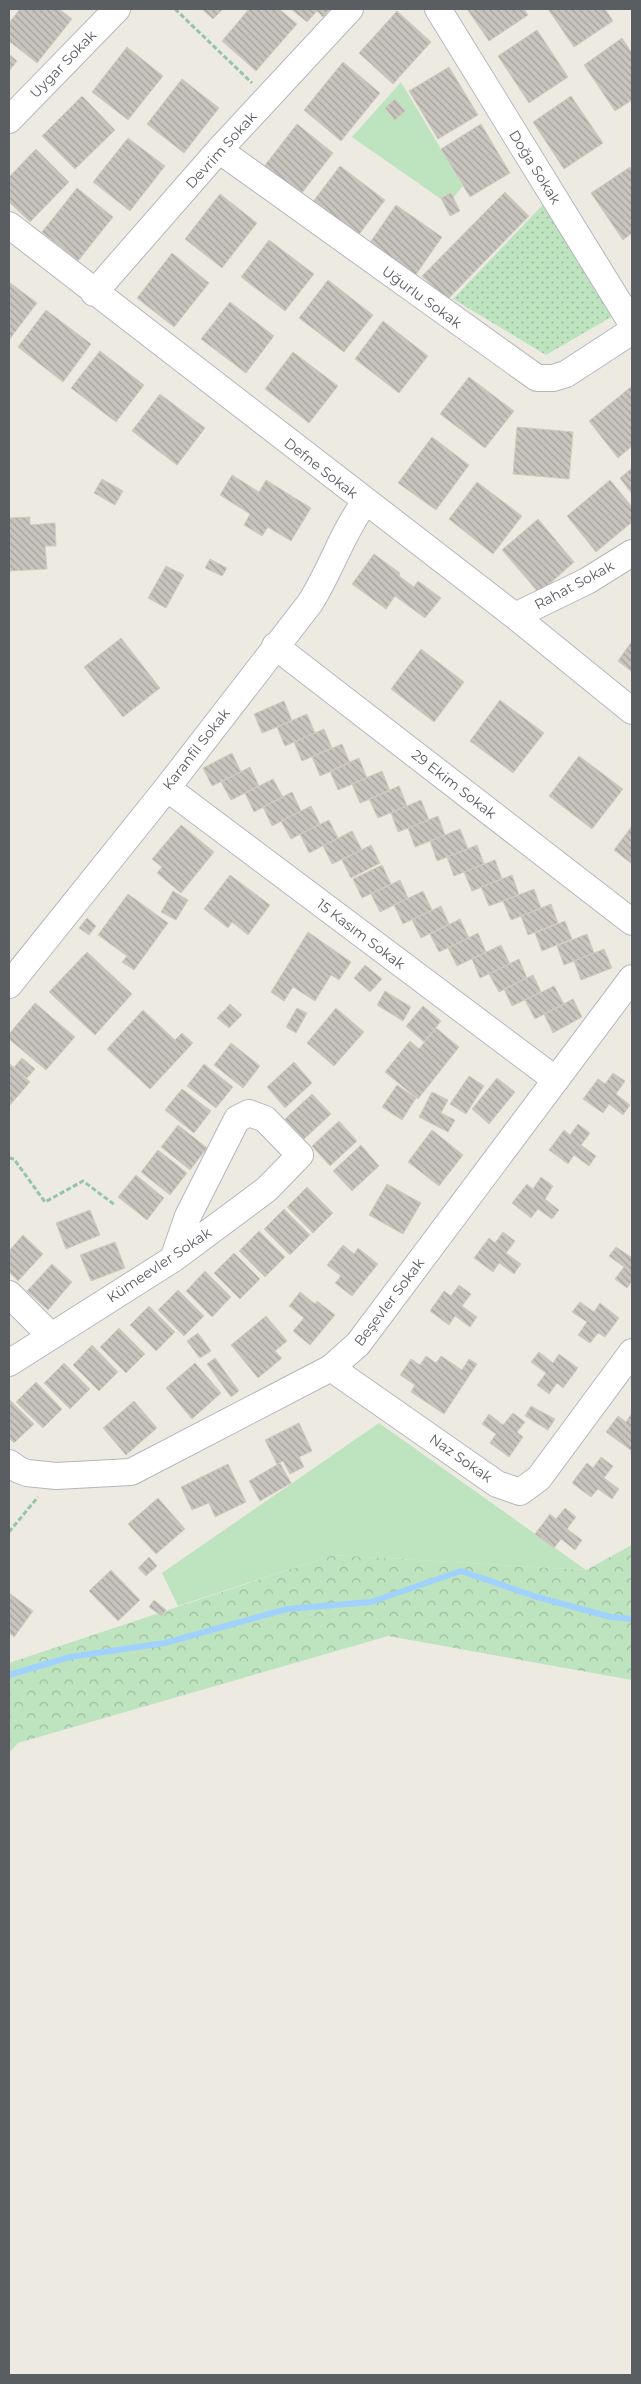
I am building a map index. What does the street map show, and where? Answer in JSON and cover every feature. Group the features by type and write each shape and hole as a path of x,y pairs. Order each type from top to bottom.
{"street":[{"name":"Uygar Sokak","path":"9,120 117,9"},
{"name":"Devrim Sokak","path":"94,293 218,150 350,9"},
{"name":"Doğa Sokak","path":"438,9 632,324"},
{"name":"Uğurlu Sokak","path":"218,150 537,378 553,378 566,374 632,331"},
{"name":"Defne Sokak","path":"9,225 94,293 515,616 632,711"},
{"name":"Karanfil Sokak","path":"9,985 167,788 321,586 348,525 365,502"},
{"name":"Rahat Sokak","path":"515,616 587,581 632,553"},
{"name":"29 Ekim Sokak","path":"275,646 632,922"},
{"name":"15 Kasım Sokak","path":"167,788 556,1080"},
{"name":"Beşevler Sokak","path":"11,1464 27,1473 56,1476 123,1474 140,1469 331,1368 358,1344 632,978"},
{"name":"Kümeevler Sokak","path":"9,1363 50,1335 172,1259 267,1189 300,1154 266,1118 249,1113 236,1119 188,1216 172,1259"},
{"path":"9,1294 50,1335"},
{"name":"Naz Sokak","path":"331,1368 497,1484 520,1492 539,1478 632,1352"}],"path":[{"path":"175,9 268,98"},
{"path":"9,1158 14,1160 45,1202 83,1181 115,1205"},
{"path":"9,1532 56,1476"}],"green space":[{"path":"401,82 463,186 448,204 352,137"},
{"path":"554,193 613,316 546,355 453,299"},
{"path":"379,1423 586,1570 333,1555 178,1606 162,1573"},
{"path":"632,1545 632,1680 388,1636 18,1743 9,1753 9,1663 333,1555 586,1570"}],"building":[{"path":"20,9 59,9 72,19 37,63 9,41 9,23"},
{"path":"202,9 223,9 213,19"},
{"path":"249,9 279,9 297,24 256,71 222,41"},
{"path":"291,9 330,9 323,17 317,11 307,22"},
{"path":"467,9 524,9 528,15 489,41"},
{"path":"548,9 605,9 613,21 574,47"},
{"path":"397,11 431,42 393,84 359,53"},
{"path":"537,30 568,77 529,103 498,56"},
{"path":"622,38 632,53 632,100 615,111 584,65"},
{"path":"127,47 163,76 128,120 92,92"},
{"path":"9,54 17,61 9,71"},
{"path":"343,62 380,93 341,141 304,110"},
{"path":"449,67 478,115 438,139 409,91"},
{"path":"182,79 219,108 184,153 147,124"},
{"path":"82,96 115,130 75,169 42,136"},
{"path":"571,96 603,143 564,169 533,122"},
{"path":"395,99 405,111 395,120 385,108"},
{"path":"297,124 333,153 298,198 262,169"},
{"path":"481,124 510,173 470,197 441,149"},
{"path":"128,138 165,166 130,211 93,182"},
{"path":"36,149 69,182 30,222 9,202 9,177"},
{"path":"340,166 385,200 357,237 312,203"},
{"path":"630,167 632,170 632,233 623,240 591,193"},
{"path":"77,188 113,217 78,261 42,232"},
{"path":"505,192 529,216 447,300 422,276"},
{"path":"451,193 460,211 450,216 441,198"},
{"path":"220,194 257,223 222,268 185,239"},
{"path":"396,205 442,237 415,276 369,244"},
{"path":"269,240 314,274 285,311 241,277"},
{"path":"172,253 209,283 174,327 137,298"},
{"path":"328,280 373,315 344,352 299,318"},
{"path":"9,282 37,303 9,340"},
{"path":"230,302 274,336 246,373 201,339"},
{"path":"46,310 91,344 63,382 18,347"},
{"path":"383,321 428,356 399,393 355,359"},
{"path":"100,351 144,385 116,422 71,388"},
{"path":"293,352 338,386 309,423 265,389"},
{"path":"469,377 514,411 485,448 440,414"},
{"path":"632,386 632,446 618,458 589,421"},
{"path":"160,394 205,428 177,465 132,431"},
{"path":"517,427 573,432 569,479 513,474"},
{"path":"432,437 469,465 436,510 398,483"},
{"path":"632,468 632,494 620,478"},
{"path":"232,475 259,492 266,480 311,508 291,541 268,527 262,536 244,525 250,514 220,495"},
{"path":"102,479 123,491 115,505 94,493"},
{"path":"610,480 632,507 632,522 596,552 567,516"},
{"path":"477,482 522,516 493,554 449,519"},
{"path":"30,517 30,525 55,523 56,546 45,546 47,569 9,571 9,518"},
{"path":"538,519 574,562 539,593 502,550"},
{"path":"374,554 400,573 399,576 414,587 418,581 441,598 425,618 395,596 386,609 352,584"},
{"path":"210,559 227,568 222,576 205,568"},
{"path":"166,566 184,575 166,608 148,598"},
{"path":"121,638 160,688 123,717 84,667"},
{"path":"632,641 632,672 618,661"},
{"path":"421,649 464,682 434,722 391,689"},
{"path":"500,700 544,733 513,773 470,741"},
{"path":"284,701 292,721 262,733 254,714"},
{"path":"307,714 315,733 285,746 277,727"},
{"path":"324,729 332,748 302,761 294,742"},
{"path":"342,744 350,763 320,776 312,757"},
{"path":"232,753 241,772 212,786 203,768"},
{"path":"579,756 623,789 592,829 549,796"},
{"path":"359,758 367,778 338,790 330,771"},
{"path":"250,767 259,786 231,800 221,782"},
{"path":"382,771 390,791 360,803 352,784"},
{"path":"273,779 283,797 254,812 245,793"},
{"path":"399,786 407,806 378,818 369,799"},
{"path":"292,792 301,811 272,826 263,807"},
{"path":"421,800 429,820 398,832 391,813"},
{"path":"311,806 320,824 291,839 281,821"},
{"path":"438,816 445,835 415,847 408,828"},
{"path":"329,820 338,838 309,853 300,834"},
{"path":"181,825 214,852 181,893 157,873 162,867 152,859"},
{"path":"632,826 632,864 614,850"},
{"path":"460,829 468,849 437,861 430,841"},
{"path":"352,831 362,850 332,864 323,846"},
{"path":"371,845 380,863 351,878 342,860"},
{"path":"477,845 484,864 454,876 447,857"},
{"path":"495,860 502,879 472,891 464,872"},
{"path":"382,865 391,884 362,898 353,879"},
{"path":"230,875 270,905 248,935 232,922 228,928 204,909"},
{"path":"512,875 519,895 489,906 481,887"},
{"path":"400,880 408,898 380,912 371,894"},
{"path":"534,889 541,908 511,920 503,901"},
{"path":"173,891 188,900 176,920 161,912"},
{"path":"423,891 432,910 403,924 394,905"},
{"path":"128,894 168,923 134,970 122,962 127,956 98,935"},
{"path":"551,904 558,923 528,935 521,916"},
{"path":"441,906 449,924 421,938 412,920"},
{"path":"87,918 96,926 89,935 79,928"},
{"path":"460,919 469,938 439,952 430,934"},
{"path":"565,921 572,939 542,951 535,933"},
{"path":"308,932 351,962 339,980 331,975 315,1001 293,987 284,1001 271,992"},
{"path":"478,933 486,952 457,966 448,948"},
{"path":"587,934 594,953 564,965 557,946"},
{"path":"501,945 510,964 480,978 472,959"},
{"path":"604,949 612,968 581,980 574,961"},
{"path":"87,952 132,994 95,1035 49,992"},
{"path":"519,959 527,978 499,992 489,974"},
{"path":"365,965 382,979 370,992 354,978"},
{"path":"533,975 541,992 512,1006 504,989"},
{"path":"554,986 564,1004 535,1019 525,1000"},
{"path":"385,991 411,1007 403,1021 377,1005"},
{"path":"573,999 582,1017 553,1033 544,1014"},
{"path":"35,1003 75,1037 46,1070 9,1039 9,1034"},
{"path":"230,1004 242,1015 229,1028 217,1018"},
{"path":"423,1006 441,1021 424,1042 406,1026"},
{"path":"297,1008 307,1013 296,1033 286,1027"},
{"path":"336,1008 364,1032 334,1066 307,1043"},
{"path":"143,1010 175,1040 182,1033 193,1043 150,1089 107,1049"},
{"path":"436,1028 459,1047 418,1099 385,1072 410,1041 419,1049"},
{"path":"231,1043 260,1066 243,1088 214,1065"},
{"path":"22,1058 35,1069 27,1078 14,1067"},
{"path":"294,1062 312,1083 285,1108 267,1087"},
{"path":"9,1063 30,1082 10,1105 9,1104"},
{"path":"204,1064 233,1087 216,1108 187,1086"},
{"path":"613,1073 625,1081 616,1094 630,1105 623,1115 609,1104 603,1113 583,1099 598,1079 605,1084"},
{"path":"469,1076 484,1086 466,1114 450,1104"},
{"path":"497,1078 515,1092 489,1124 472,1109"},
{"path":"397,1085 416,1098 402,1120 382,1107"},
{"path":"182,1089 211,1111 194,1133 165,1110"},
{"path":"432,1092 448,1100 441,1113 455,1120 448,1132 419,1117"},
{"path":"312,1094 331,1114 304,1139 285,1119"},
{"path":"339,1121 357,1141 330,1166 312,1146"},
{"path":"578,1124 590,1133 581,1145 596,1156 589,1166 574,1155 568,1164 549,1150 564,1130 570,1135"},
{"path":"178,1125 207,1148 190,1170 161,1147"},
{"path":"432,1130 463,1155 439,1186 408,1162"},
{"path":"361,1145 379,1166 352,1191 333,1171"},
{"path":"158,1150 187,1173 170,1195 141,1172"},
{"path":"136,1175 164,1198 147,1220 118,1197"},
{"path":"541,1177 553,1186 545,1199 559,1210 552,1219 538,1209 531,1218 512,1203 527,1184 533,1189"},
{"path":"387,1184 421,1203 403,1234 369,1215"},
{"path":"307,1187 333,1213 313,1233 287,1207"},
{"path":"284,1209 310,1235 290,1255 264,1229"},
{"path":"90,1210 100,1235 66,1249 56,1223"},
{"path":"259,1231 285,1257 265,1277 239,1251"},
{"path":"503,1232 515,1241 506,1253 521,1264 514,1274 499,1263 493,1272 474,1258 489,1238 495,1243"},
{"path":"23,1235 43,1254 18,1281 9,1272 9,1251"},
{"path":"115,1242 125,1268 91,1281 80,1255"},
{"path":"343,1245 354,1254 358,1248 378,1264 352,1296 335,1283 341,1276 327,1265"},
{"path":"616,1247 631,1257 632,1255 632,1281 627,1288 615,1279 624,1267 609,1256"},
{"path":"234,1253 260,1279 240,1299 214,1273"},
{"path":"52,1264 72,1282 48,1310 27,1291"},
{"path":"205,1271 231,1297 212,1317 186,1291"},
{"path":"459,1285 471,1294 462,1306 477,1317 470,1327 455,1316 449,1325 430,1311 444,1291 451,1296"},
{"path":"178,1290 204,1316 184,1336 158,1310"},
{"path":"300,1292 315,1304 317,1301 335,1315 310,1345 293,1331 304,1318 289,1306"},
{"path":"580,1302 594,1312 600,1303 619,1318 605,1337 598,1333 590,1343 578,1335 587,1322 572,1312"},
{"path":"149,1306 175,1332 156,1351 130,1325"},
{"path":"266,1316 287,1341 275,1351 282,1358 258,1378 231,1345"},
{"path":"119,1328 145,1354 126,1373 100,1347"},
{"path":"198,1333 211,1351 200,1358 187,1341"},
{"path":"92,1345 118,1372 99,1391 73,1365"},
{"path":"539,1352 553,1363 559,1354 578,1368 563,1388 557,1383 549,1394 537,1385 546,1373 531,1362"},
{"path":"426,1356 436,1363 441,1356 462,1370 469,1359 477,1364 444,1414 411,1392 415,1385 400,1375 411,1359 420,1365"},
{"path":"215,1358 239,1391 231,1397 207,1364"},
{"path":"64,1363 90,1389 70,1409 44,1383"},
{"path":"195,1363 221,1393 192,1419 166,1388"},
{"path":"36,1382 62,1409 43,1428 16,1402"},
{"path":"9,1399 34,1424 14,1443 9,1438"},
{"path":"134,1401 157,1428 126,1455 103,1428"},
{"path":"531,1406 555,1419 548,1430 525,1416"},
{"path":"513,1413 525,1422 517,1432 523,1437 509,1457 490,1443 496,1434 482,1424 489,1414 503,1425"},
{"path":"632,1413 632,1451 606,1432 618,1416 626,1422"},
{"path":"299,1423 312,1451 299,1457 304,1467 290,1474 283,1461 277,1464 265,1440"},
{"path":"601,1457 613,1466 604,1478 619,1489 612,1499 598,1489 591,1497 572,1483 587,1463 593,1468"},
{"path":"280,1463 291,1483 260,1501 249,1481"},
{"path":"228,1464 246,1502 215,1517 209,1503 192,1510 181,1487"},
{"path":"158,1498 185,1529 156,1554 128,1524"},
{"path":"565,1508 576,1517 567,1529 582,1540 575,1550 561,1539 554,1548 535,1534 550,1514 556,1519"},
{"path":"149,1557 157,1566 146,1576 138,1568"},
{"path":"111,1570 140,1600 118,1621 89,1591"},
{"path":"9,1593 33,1611 14,1637 9,1633"},
{"path":"154,1600 166,1610 162,1616 149,1607"}],"waterway":[{"path":"9,1675 70,1657 165,1643 287,1609 371,1602 461,1571 537,1597 611,1617 632,1619"}]}
